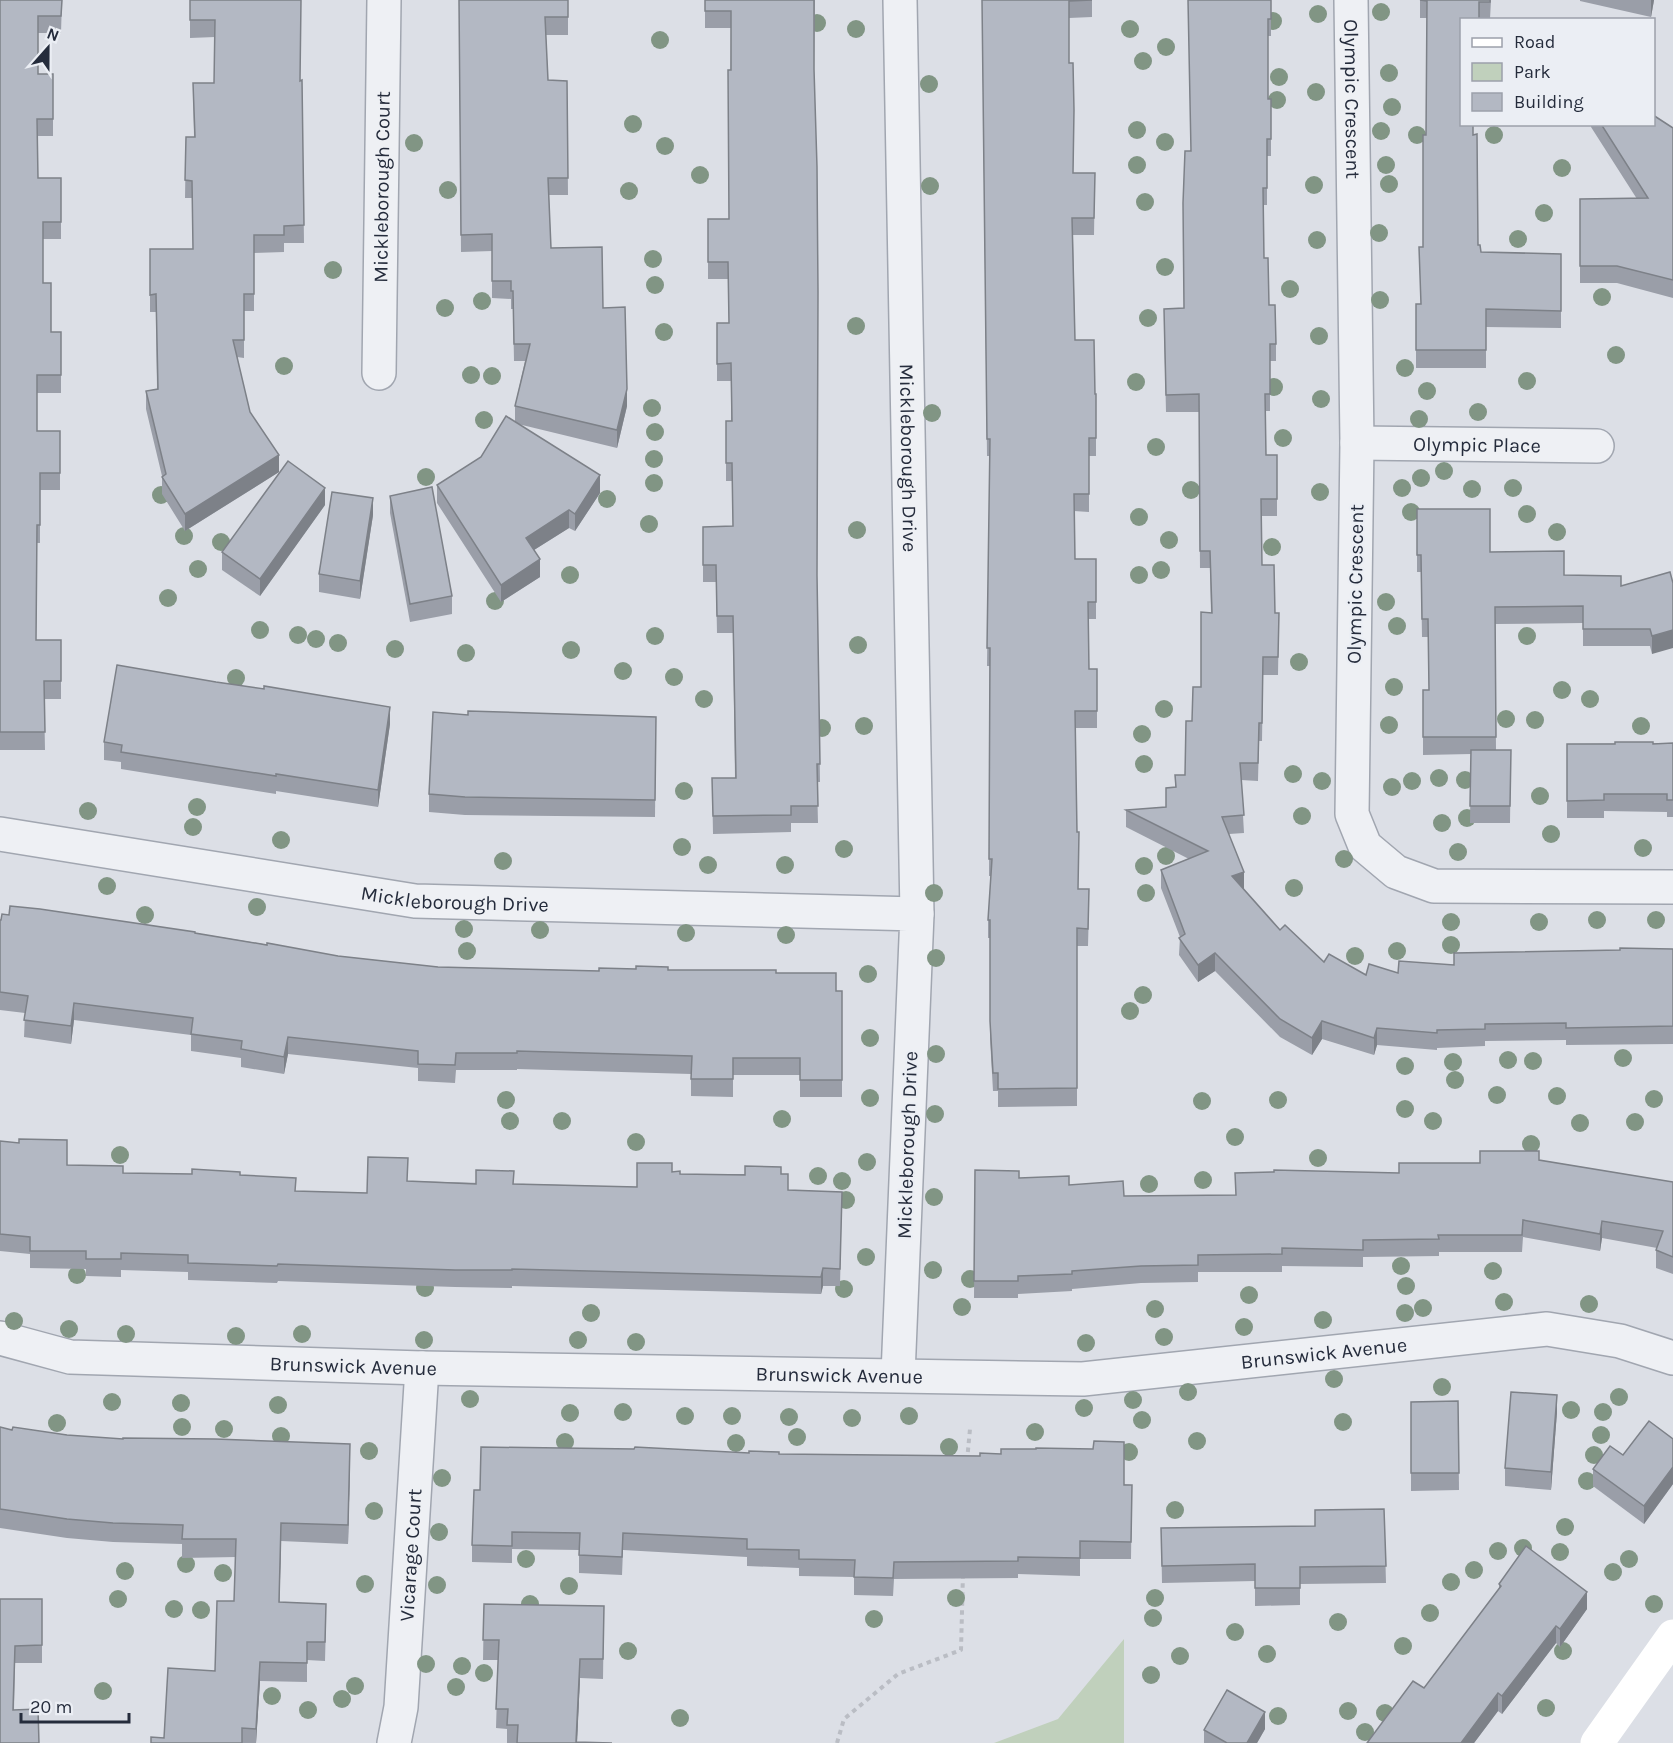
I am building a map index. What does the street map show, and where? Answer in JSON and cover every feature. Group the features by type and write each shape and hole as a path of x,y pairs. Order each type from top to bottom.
{"street":[{"name":"Mickleborough Court","path":"379,373 384,0"},
{"name":"Mickleborough Drive","path":"898,1375 917,914 900,0"},
{"name":"Olympic Crescent","path":"1351,0 1357,443 1352,814 1365,846 1396,872 1434,886 1673,887"},
{"name":"Olympic Place","path":"1357,443 1597,446"},
{"name":"Mickleborough Drive","path":"0,834 415,901 917,914"},
{"name":"Brunswick Avenue","path":"0,1338 70,1357 422,1368 1083,1379 1547,1329 1620,1341 1673,1358"},
{"name":"Vicarage Court","path":"394,1743 401,1707 422,1368"},
{"path":"1597,1743 1673,1636"}],"path":[{"path":"966,1468 970,1429"},
{"path":"837,1743 844,1719 898,1674 961,1650 963,1573"}],"green space":[{"path":"1124,1639 1124,1743 994,1743 1058,1719"}],"building":[{"path":"0,0 62,0 61,16 38,16 38,74 53,74 53,119 37,119 38,178 61,178 61,222 43,222 43,283 51,283 51,332 61,332 61,375 37,375 37,431 60,431 60,473 40,473 40,525 37,525 36,640 61,640 61,681 44,681 45,732 0,732"},
{"path":"190,0 301,0 300,81 302,80 304,225 284,226 284,235 254,235 254,294 244,294 244,340 233,340 250,412 279,455 185,514 162,477 166,474 146,391 158,389 156,294 150,295 150,249 193,249 192,181 185,180 186,137 195,137 193,83 214,83 215,20 190,20"},
{"path":"459,0 568,0 568,17 545,17 548,80 567,81 568,178 548,178 551,248 602,247 603,308 625,307 627,389 617,430 515,406 530,344 514,344 511,281 492,281 492,234 461,235"},
{"path":"705,0 814,0 820,764 817,764 818,806 791,806 791,815 713,816 712,778 736,778 733,616 717,616 716,565 703,565 703,527 733,526 732,463 726,463 726,421 732,421 731,363 717,364 717,323 729,323 728,262 708,262 708,219 729,219 728,70 731,70 731,11 705,11"},
{"path":"982,0 1092,0 1069,1 1069,63 1073,63 1073,173 1095,173 1094,218 1072,218 1075,340 1094,340 1096,394 1096,438 1089,438 1089,494 1074,494 1075,559 1096,559 1096,602 1088,602 1089,669 1097,669 1097,711 1075,711 1077,832 1079,832 1078,889 1089,889 1088,929 1077,928 1077,1088 998,1089 998,1073 993,1073 990,1021 990,920 988,920 992,859 989,859 990,648 987,648 990,439 987,439"},
{"path":"1188,0 1271,0 1271,19 1268,19 1268,99 1271,99 1271,139 1267,139 1267,188 1263,188 1264,258 1268,258 1269,305 1275,305 1276,344 1270,344 1270,394 1265,394 1266,455 1277,455 1277,499 1261,499 1262,565 1274,565 1275,613 1279,613 1278,657 1263,657 1262,723 1259,723 1258,763 1240,763 1244,815 1222,817 1244,872 1232,876 1280,930 1285,925 1324,962 1329,954 1366,975 1369,964 1398,973 1399,961 1454,965 1454,953 1620,950 1620,948 1673,949 1673,1026 1566,1028 1566,1023 1485,1024 1485,1029 1437,1030 1437,1033 1377,1028 1374,1038 1322,1021 1312,1038 1280,1019 1215,953 1198,965 1179,938 1185,934 1161,870 1208,851 1126,810 1166,807 1166,788 1176,787 1175,775 1185,775 1186,721 1192,721 1193,687 1201,687 1201,612 1212,613 1210,551 1200,551 1199,394 1166,395 1164,309 1184,308 1185,151 1191,151"},
{"path":"1420,0 1490,0 1490,2 1479,2 1479,18 1460,18 1460,126 1473,126 1473,135 1477,134 1478,245 1480,245 1481,252 1561,254 1561,311 1486,309 1486,350 1416,350 1416,304 1421,304 1419,247 1423,247 1423,135 1426,135 1427,1"},
{"path":"1655,116 1673,128 1673,280 1617,266 1580,266 1580,199 1648,198 1602,126 1655,126"},
{"path":"506,416 600,475 575,514 569,510 526,538 540,559 501,585 437,485 481,457"},
{"path":"288,461 325,488 260,579 222,552"},
{"path":"432,487 452,596 410,604 390,496"},
{"path":"332,492 373,498 360,581 319,574"},
{"path":"1417,509 1490,509 1490,552 1564,551 1564,575 1621,576 1621,586 1670,572 1673,583 1673,630 1652,636 1650,629 1583,629 1583,606 1495,607 1496,737 1423,737 1423,690 1429,690 1428,619 1422,619 1421,555 1417,555"},
{"path":"117,665 390,707 378,790 121,752 122,745 104,742"},
{"path":"468,711 656,717 655,800 465,797 429,794 433,712 468,715"},
{"path":"1615,742 1673,743 1673,800 1667,800 1667,794 1604,794 1604,800 1567,801 1567,744 1615,744"},
{"path":"1471,750 1511,750 1510,806 1470,806"},
{"path":"10,906 195,932 338,956 438,967 599,971 599,968 636,969 636,966 668,967 668,970 776,970 776,973 836,973 836,991 842,991 842,1080 800,1080 800,1058 733,1058 733,1079 691,1079 692,1056 517,1051 517,1053 456,1053 455,1065 418,1064 418,1051 288,1037 284,1057 241,1049 242,1041 191,1034 193,1018 74,1003 71,1026 24,1020 28,996 0,992 0,920 2,914 9,915"},
{"path":"19,1139 67,1140 67,1165 123,1166 123,1173 192,1174 192,1169 240,1172 240,1175 296,1178 295,1191 367,1193 368,1157 408,1158 407,1181 476,1184 476,1170 514,1171 513,1184 637,1187 637,1163 672,1163 672,1172 680,1171 680,1174 745,1175 745,1166 781,1167 781,1174 788,1174 788,1190 842,1192 840,1269 823,1268 821,1277 512,1269 455,1270 188,1263 188,1255 121,1253 121,1259 86,1259 86,1251 30,1251 30,1237 0,1234 0,1141 19,1143"},
{"path":"1480,1151 1539,1151 1539,1160 1673,1182 1673,1257 1656,1250 1663,1231 1602,1221 1600,1234 1523,1220 1522,1235 1438,1235 1439,1239 1363,1240 1363,1250 1282,1248 1282,1254 1198,1255 1198,1265 1072,1271 1072,1274 1018,1276 1018,1281 974,1281 975,1170 1019,1171 1019,1178 1069,1176 1069,1185 1123,1181 1124,1196 1236,1195 1235,1173 1274,1172 1274,1170 1399,1173 1399,1163 1480,1163"},
{"path":"1511,1392 1557,1395 1551,1472 1505,1468"},
{"path":"1458,1401 1459,1473 1411,1473 1411,1402"},
{"path":"1649,1421 1673,1439 1673,1467 1644,1506 1593,1469 1610,1446 1623,1455"},
{"path":"0,1427 12,1430 13,1427 67,1435 123,1439 215,1439 350,1444 348,1525 281,1523 279,1602 326,1604 325,1642 307,1642 307,1663 260,1662 256,1729 242,1728 242,1743 151,1743 151,1737 164,1738 168,1668 215,1671 217,1601 234,1601 236,1539 182,1539 183,1525 67,1519 0,1509"},
{"path":"1094,1441 1124,1442 1124,1485 1132,1485 1131,1542 1080,1541 1080,1558 1018,1557 1018,1561 894,1562 893,1578 854,1577 855,1560 799,1559 799,1550 747,1549 747,1539 623,1533 622,1557 579,1555 580,1533 512,1532 512,1546 472,1545 474,1490 480,1490 481,1447 634,1449 635,1447 749,1453 749,1451 779,1452 779,1454 980,1456 980,1453 1001,1454 1001,1449 1093,1449"},
{"path":"1384,1509 1386,1566 1300,1567 1300,1588 1255,1588 1255,1564 1162,1566 1161,1528 1315,1526 1315,1510"},
{"path":"1526,1546 1587,1592 1560,1629 1556,1626 1502,1696 1498,1693 1461,1743 1367,1743 1413,1681 1424,1688 1501,1586 1499,1584"},
{"path":"0,1599 42,1599 42,1645 15,1646 13,1710 38,1709 39,1743 0,1743"},
{"path":"484,1604 604,1606 603,1659 580,1659 576,1742 612,1743 517,1743 518,1725 507,1725 508,1709 496,1709 499,1640 483,1640"},
{"path":"1227,1690 1265,1712 1247,1743 1227,1743 1204,1730"}]}
